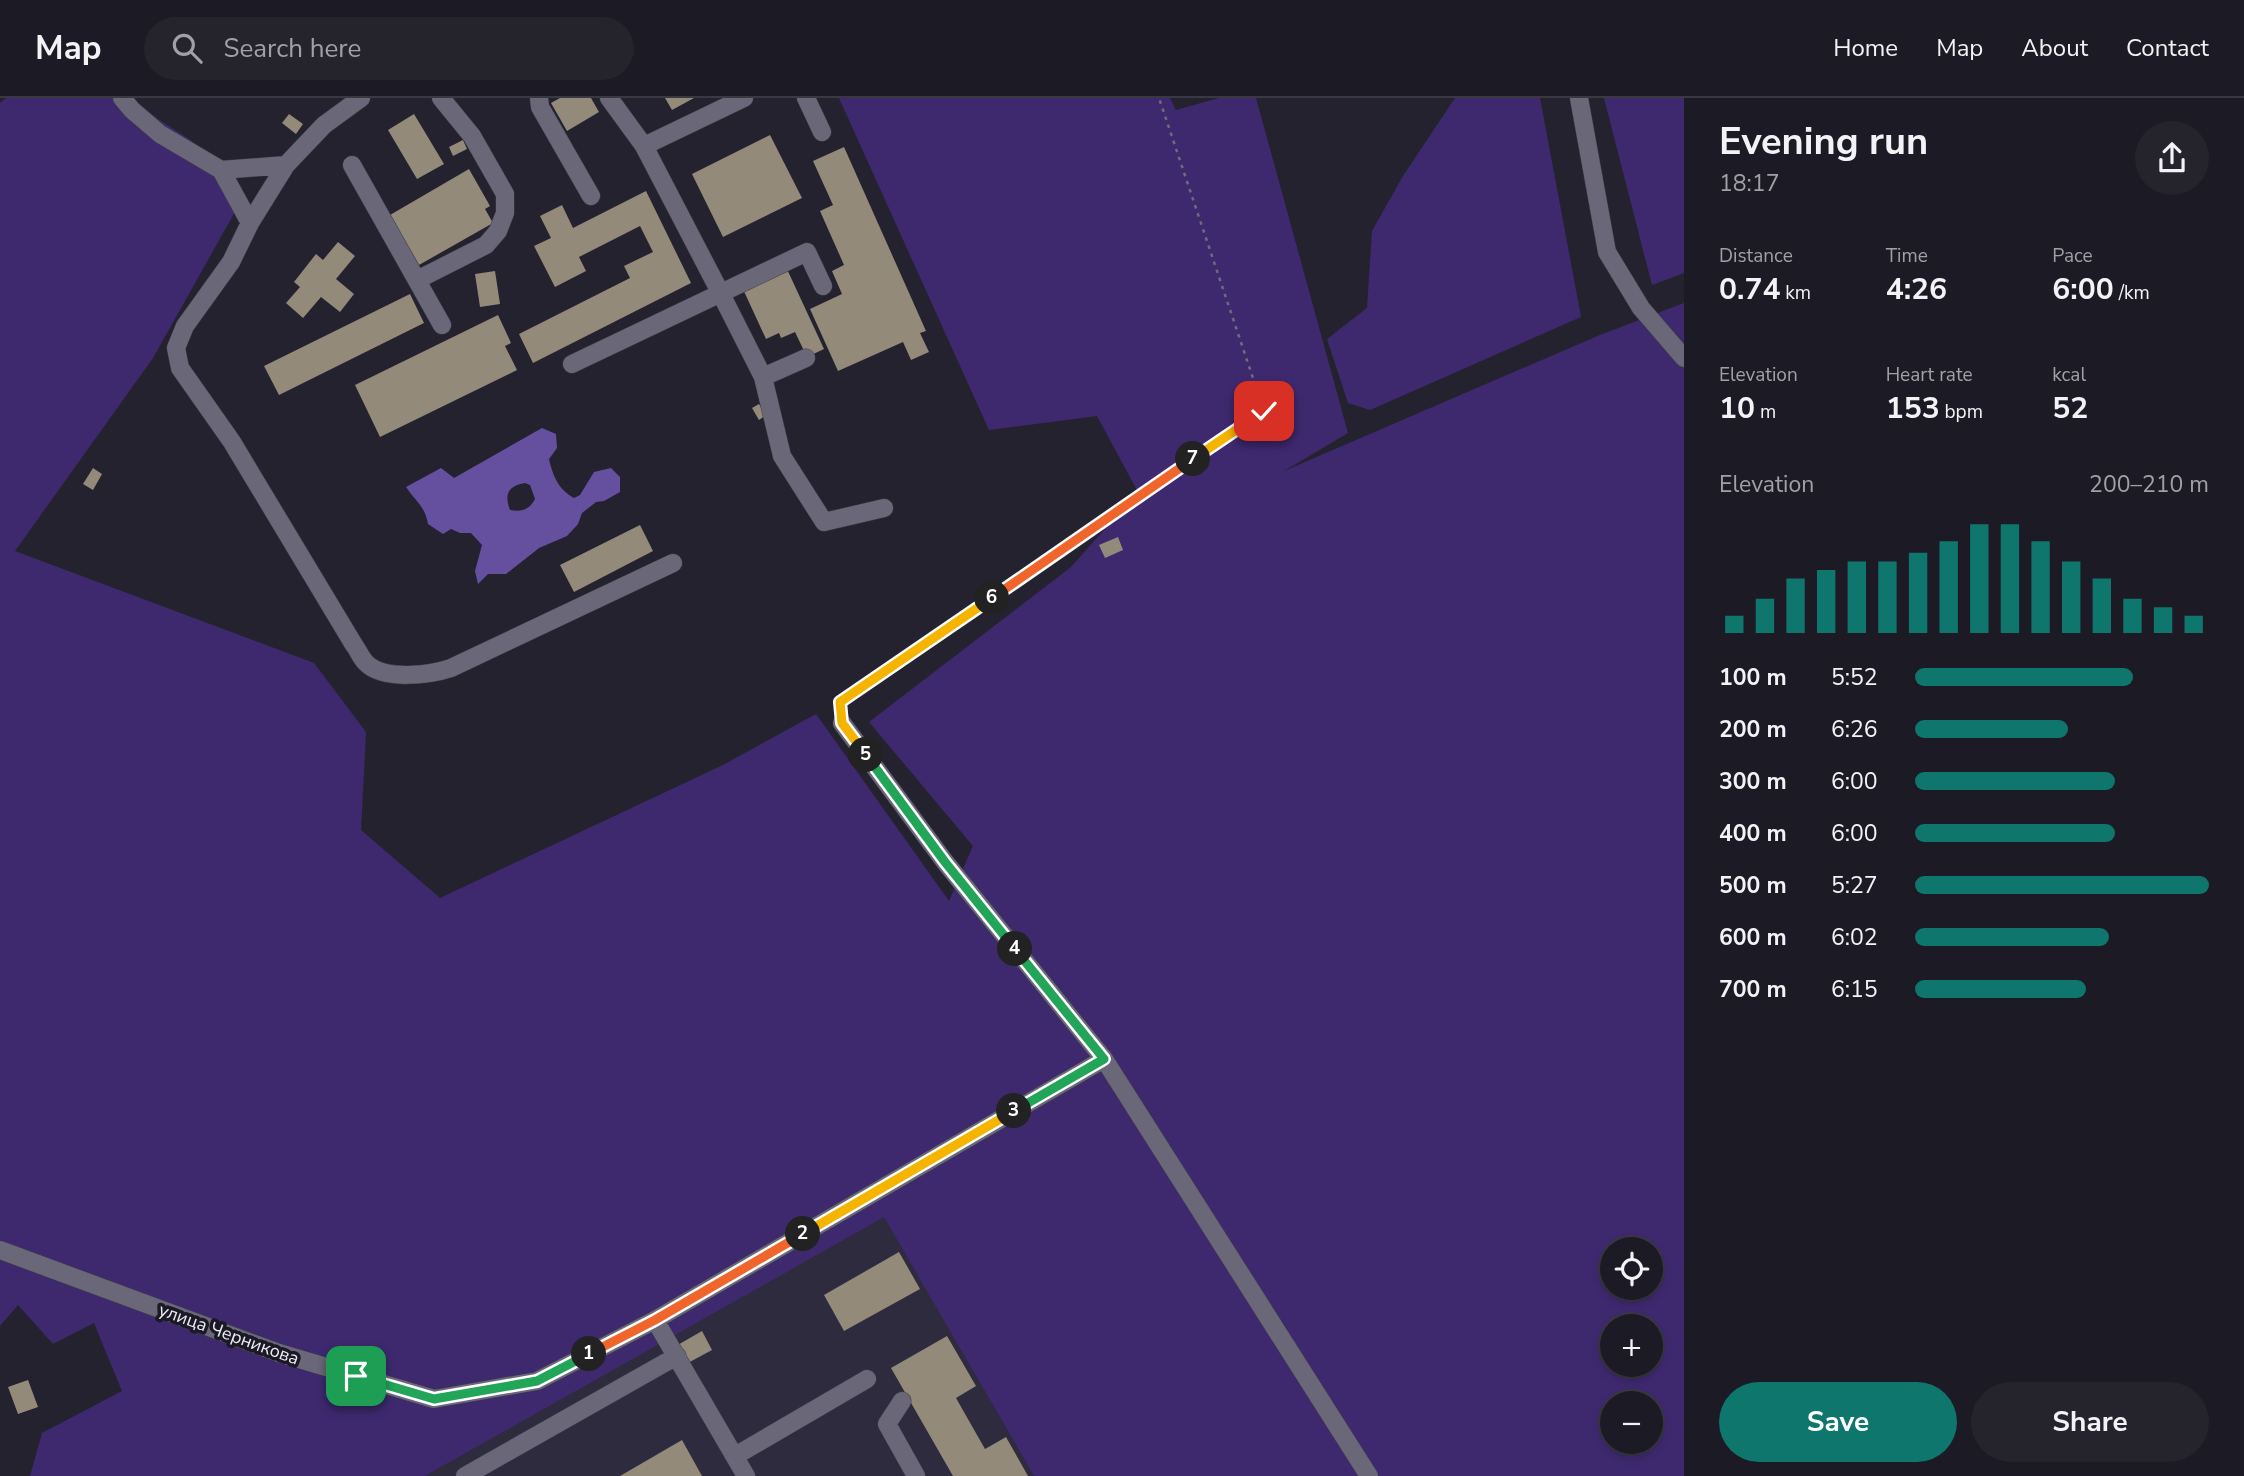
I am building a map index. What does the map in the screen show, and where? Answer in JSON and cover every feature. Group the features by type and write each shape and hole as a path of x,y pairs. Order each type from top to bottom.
{"street":[{"path":"122,98 160,134 221,170 250,223"},
{"path":"361,98 324,125 286,165 250,223 231,262 185,326 176,348 180,368 232,442 354,645 367,664 389,674 432,675 673,563"},
{"path":"416,280 486,244 498,231 505,213 505,194 472,136 441,98"},
{"path":"538,98 540,107 591,196"},
{"path":"609,98 644,146 720,292 762,377 782,456 824,522 884,508"},
{"path":"644,146 744,98"},
{"path":"806,98 822,132"},
{"path":"1579,98 1606,252 1641,308 1684,358"},
{"path":"221,170 286,165"},
{"path":"352,165 442,325"},
{"path":"572,364 807,252 822,286"},
{"path":"762,377 806,358"},
{"path":"842,723 945,862 1104,1059 1369,1476"},
{"name":"улица Черникова","path":"0,1250 279,1353 434,1399 537,1381 655,1320 1104,1059"},
{"path":"655,1320 746,1476"},
{"path":"465,1476 677,1356"},
{"path":"735,1457 867,1379"},
{"path":"902,1401 887,1424 916,1476"}],"path":[{"path":"842,723 840,702 1264,411 1159,98"}],"shaded area":[{"path":"6,98 132,98 192,141 236,210 153,358 15,551 314,663 366,732 361,830 440,898 723,765 816,714 949,901 973,846 869,722 1071,567 1138,492 1097,416 989,430 839,98 1170,98 1176,110 1219,98 1256,98 1348,433 1284,471 1600,335 1684,303 1684,1476 1034,1476 884,1217 425,1476 30,1476 42,1433 122,1391 94,1323 53,1344 18,1305 0,1326 0,103"},
{"path":"1455,98 1540,98 1581,317 1370,410 1348,403 1327,339 1367,308 1372,231 1403,176"},
{"path":"1604,98 1684,98 1684,273 1652,285"},
{"path":"542,428 556,434 557,448 549,459 557,482 568,494 574,498 580,495 594,472 611,468 620,477 620,492 604,501 596,502 582,513 578,524 567,536 539,548 506,574 488,574 478,584 475,571 482,545 471,533 460,533 451,529 443,534 428,524 422,508 406,487 441,468 454,478","holes":["525,483 530,485 535,499 533,503 525,509 510,510 507,499 511,489"]},
{"path":"884,1216 1034,1476 425,1476 666,1338"}],"building":[{"path":"560,98 591,98 599,112 567,131 551,103"},
{"path":"665,98 694,98 672,110"},
{"path":"289,114 303,124 296,134 282,123"},
{"path":"414,114 444,164 417,179 388,130"},
{"path":"770,135 802,198 723,237 692,174"},
{"path":"463,140 467,149 453,156 449,147"},
{"path":"844,147 926,331 920,333 929,352 911,360 903,342 838,371 810,309 842,294 832,271 844,265 820,211 833,205 813,161"},
{"path":"469,169 490,206 485,209 493,223 419,265 390,215"},
{"path":"646,191 691,283 533,363 519,334 630,278 624,266 653,252 640,226 579,257 586,271 555,287 534,246 551,238 540,216 562,205 573,228"},
{"path":"338,242 355,256 336,279 354,294 340,312 321,297 303,318 286,303 300,287 294,282 316,254 323,260"},
{"path":"786,267 824,349 807,357 795,332 781,338 779,333 766,339 742,287"},
{"path":"495,271 500,304 480,307 475,274"},
{"path":"410,294 424,323 279,395 264,366"},
{"path":"498,315 511,343 505,346 517,370 380,437 355,385"},
{"path":"759,404 766,415 759,420 752,408"},
{"path":"93,468 102,474 93,490 83,484"},
{"path":"640,525 653,551 574,592 560,565"},
{"path":"1118,537 1123,550 1105,558 1099,545"},
{"path":"899,1252 920,1289 844,1331 824,1295"},
{"path":"702,1331 712,1350 686,1364 676,1346"},
{"path":"947,1336 976,1386 956,1398 985,1449 1006,1437 1028,1476 953,1476 891,1368"},
{"path":"28,1380 38,1407 18,1414 8,1387"},
{"path":"682,1440 702,1476 620,1476"}],"route":[{"path":"356,1376 434,1399 537,1381 655,1320 1104,1059 945,862 842,723 840,702 1264,411"}]}
